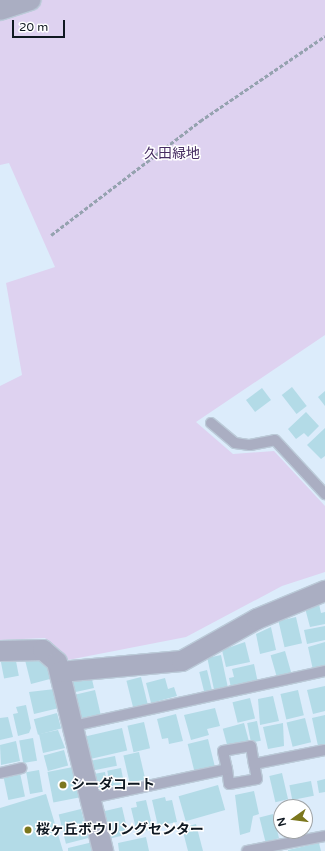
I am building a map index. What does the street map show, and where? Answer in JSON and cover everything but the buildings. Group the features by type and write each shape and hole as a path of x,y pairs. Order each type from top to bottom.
{"street":[{"path":"0,9 30,0"},
{"path":"60,672 182,661 257,619 325,591"},
{"path":"0,651 43,650 57,662 104,851"}],"lane":[{"path":"211,423 234,443 250,445 275,440 325,494"},
{"path":"73,726 325,671"},
{"path":"251,746 257,779 229,784 227,770 223,751 251,746"},
{"path":"254,764 325,750"},
{"path":"0,773 21,768"},
{"path":"91,798 227,770"},
{"path":"247,851 325,836"}],"path":[{"path":"51,234 200,122 325,36"}],"green space":[{"name":"久田緑地","path":"27,0 325,0 325,335 196,422 233,454 274,451 325,506 325,572 282,586 186,637 68,660 45,638 0,640 0,386 22,375 6,283 55,267 9,163 0,165 0,13"}],"place":[{"name":"シーダコート","path":"63,785"},
{"name":"桜ヶ丘ボウリングセンター","path":"28,830"}]}
